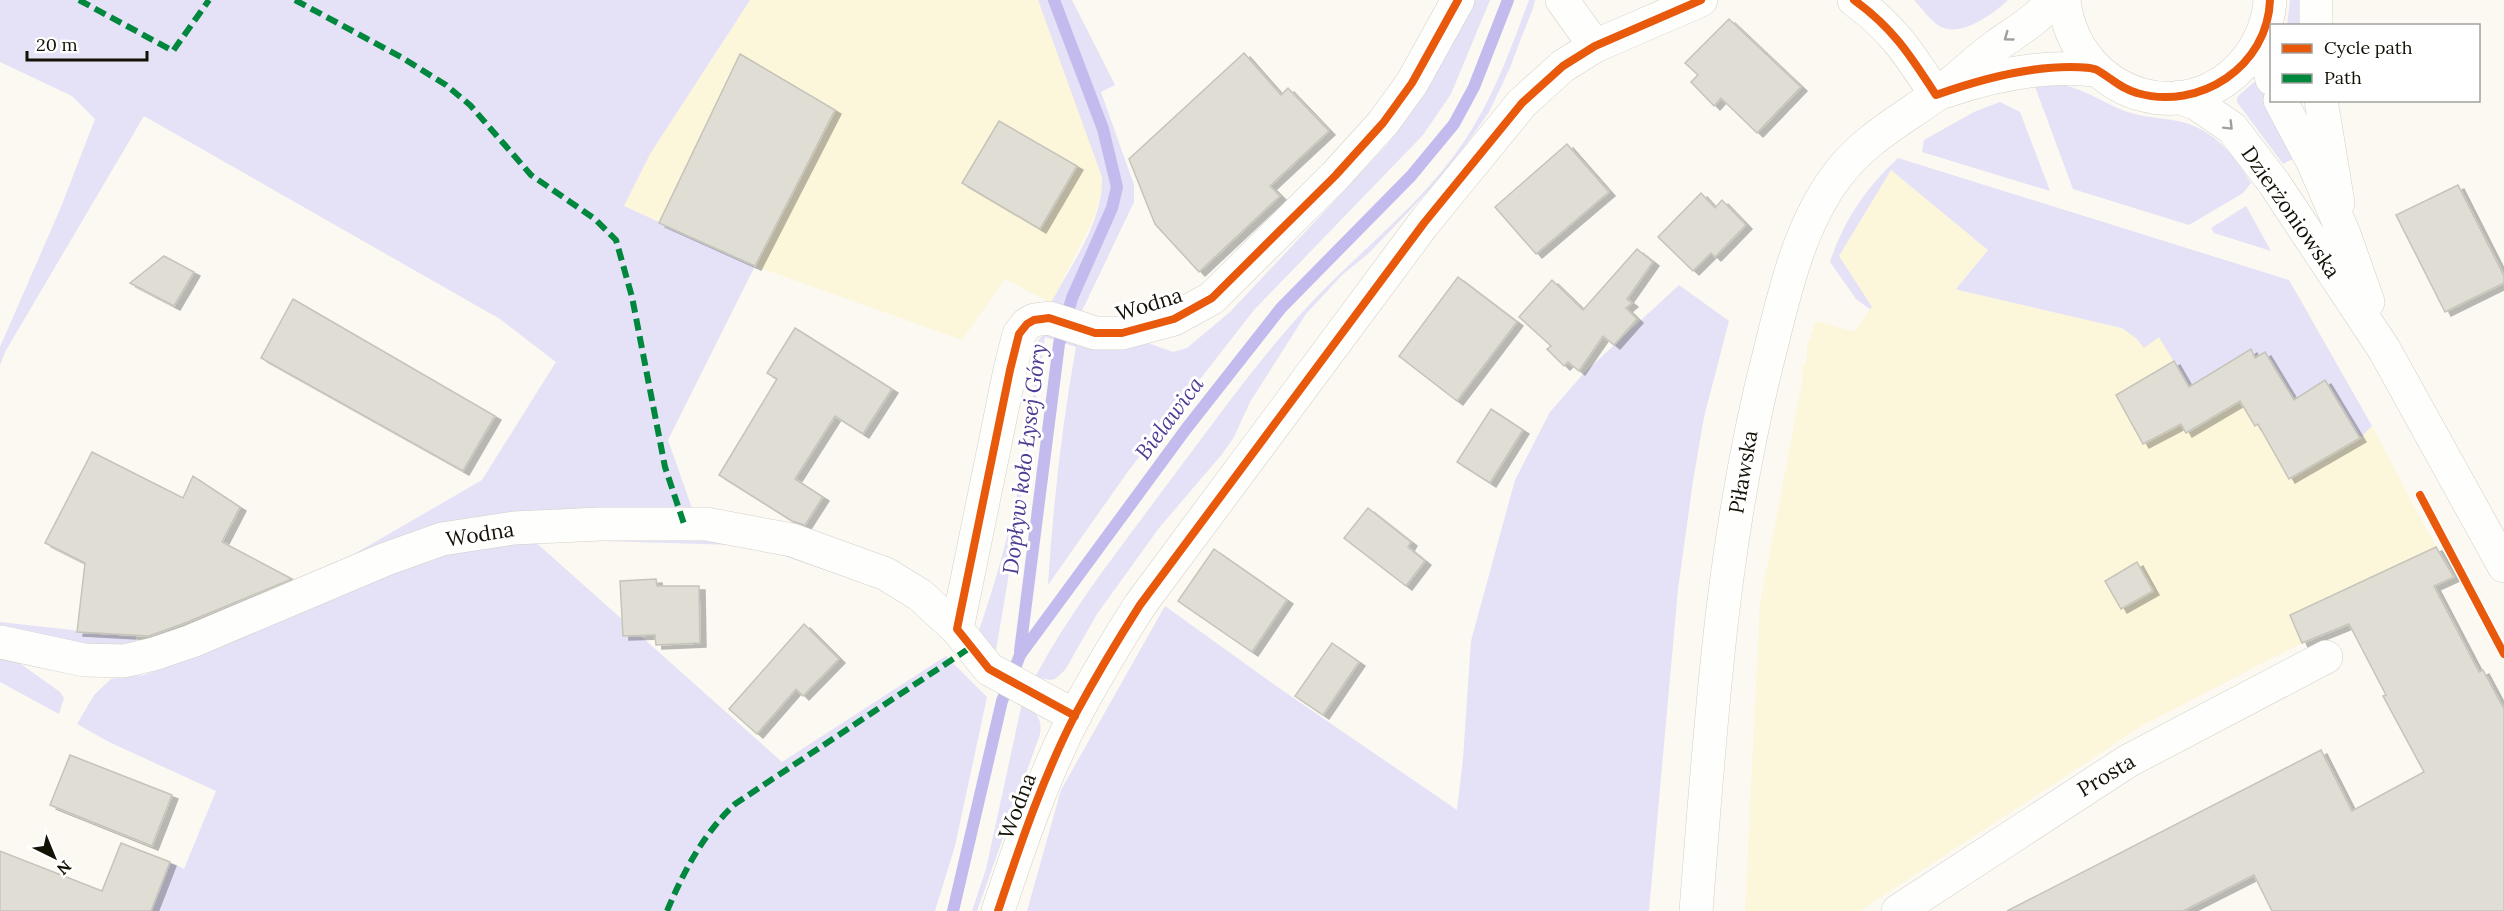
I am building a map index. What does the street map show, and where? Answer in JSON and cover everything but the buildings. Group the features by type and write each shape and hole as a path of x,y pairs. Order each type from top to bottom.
{"street":[{"name":"Wodna","path":"957,629 1017,338 1021,331 1030,322 1049,318 1108,335 1133,331 1185,314 1212,298 1335,176 1383,123 1412,83 1458,0"},
{"path":"1562,0 1595,46"},
{"name":"Wodna","path":"998,911 1056,755 1118,640 1140,605 1424,223 1522,103 1563,66 1595,46 1701,0"},
{"path":"1854,0 1880,18 1903,45 1936,95"},
{"name":"Piławska","path":"1696,911 1713,686 1733,531 1757,399 1789,278 1811,222 1840,172 1878,134 1936,95 1981,57 2037,16 2052,0"},
{"path":"2064,0 2066,17 2074,40 2096,70 2114,83 2134,93 2157,98 2179,97 2208,89 2233,74 2244,64 2261,39 2270,11 2270,0"},
{"path":"2316,0 2316,24"},
{"path":"2261,39 2270,76"},
{"name":"Piławska","path":"1936,95 2033,70 2071,67 2096,70"},
{"name":"Dzierżoniowska","path":"2179,97 2197,104 2232,128 2274,183 2384,349 2504,566"},
{"name":"Dzierżoniowska","path":"2281,102 2313,162 2344,234 2384,349"},
{"path":"2321,102 2344,234"},
{"name":"Wodna","path":"0,642 84,660 124,661 154,654 200,638 386,559 442,539 514,528 601,524 706,524 792,540 886,574 920,595 957,629 982,663 1075,716"},
{"name":"Prosta","path":"1898,911 2119,766 2326,657"}],"shaded area":[{"path":"0,0 750,0 650,154 624,206 755,266 668,440 694,514 546,517 169,637 168,631 206,622 330,568 482,480 556,362 500,319 144,116 5,352 0,365 0,347 61,207 95,119 72,96 0,62"},
{"path":"750,0 1038,0 1101,170 1102,188 1095,216 1051,303 1005,279 962,340 755,266 624,207 650,154"},
{"path":"1038,0 1072,0 1115,85 1101,92 1134,185 1134,202 1080,315 1051,303 1092,226 1098,210 1102,177"},
{"path":"1474,0 1490,0 1451,94 1423,135 1254,310 1129,470 1048,585 1059,465 1076,347 1045,337 995,656 979,630 1005,545 1018,487 1033,399 1033,354 1040,339 1047,332 1145,342 1173,352 1187,348 1230,312 1388,144 1429,87"},
{"path":"1529,0 1535,0 1533,8 1509,70 1489,112 1465,146 1434,185 1369,253 1342,275 1306,314 1250,402 1234,437 1159,528 1097,614 1065,670 1055,679 1035,677 1064,628 1096,581 1262,360 1297,318 1406,210 1447,165 1485,107"},
{"path":"1914,0 2008,0 1994,12 1967,27 1949,29 1934,22"},
{"path":"2290,0 2301,0 2300,24 2287,24"},
{"path":"2254,82 2260,84 2298,156 2283,164 2237,102 2237,97"},
{"path":"2055,83 2081,91 2128,112 2186,123 2198,128 2219,142 2236,160 2251,183 2243,193 2189,225 2073,189 2034,84"},
{"path":"2000,102 2020,112 2050,191 1922,152 1924,140 1974,112"},
{"path":"1898,158 2289,280 2372,426 2360,438 2325,381 2285,406 2283,381 2266,353 2255,358 2250,350 2219,369 2240,401 2209,420 2159,337 2144,348 2137,339 2122,328 1956,289 1988,250 1891,170 1839,256 1872,307 1870,309 1856,299 1830,262 1842,232 1857,206"},
{"path":"1891,170 1988,250 1956,289 1958,290 2122,328 2137,339 2159,336 2297,293 2372,426 2436,547 2359,620 2302,643 2145,724 1860,911 1745,911 1760,604 1802,383 1802,370 1816,321 1855,332 1871,307 1839,256"},
{"path":"2246,206 2271,251 2214,233 2211,228"},
{"path":"1679,285 1729,321 1704,417 1678,589 1649,911 1027,911 1061,790 1165,606 1279,688 1457,810 1471,641 1515,480 1550,412 1584,373"},
{"path":"688,534 729,538 787,552 846,571 848,578 764,549 737,545 532,539 782,762 946,656 987,697 955,846 935,911 151,911 170,862 184,869 216,791 109,742 77,724 94,695 111,679 144,675 169,666 394,566 465,543 530,537"},
{"path":"0,622 136,637 136,644 97,646 0,631"},
{"path":"0,653 15,660 60,692 64,698 59,714 0,682"},
{"path":"1022,703 1039,719 1040,734 977,911 972,911 986,869"}],"waterway":[{"name":"Dopływ koło Łysej Góry","path":"1020,651 1059,344 1072,298 1112,208 1117,187 1103,129 1054,0"},
{"name":"Bielawica","path":"953,911 1002,701 1020,655 1186,429 1281,308 1411,176 1454,124 1474,87 1508,0"}],"marked path":[{"path":"79,0 173,51 209,0"},
{"path":"295,0 401,57 446,85 470,105 531,175 595,219 616,240 632,297 665,467 684,524"},
{"path":"667,911 695,854 713,828 735,804 971,647"}],"cycle path":[{"path":"1075,716 989,669 957,629 1019,334 1027,324 1034,320 1049,318 1095,333 1122,333 1174,319 1212,298 1335,176 1383,123 1412,83 1458,0"},
{"path":"998,911 1053,762 1075,715 1123,632 1140,605 1424,223 1522,103 1563,66 1595,46 1701,0"},
{"path":"1854,0 1868,10 1890,32 1936,95 2002,75 2036,69 2084,67 2102,73 2131,91 2160,97 2184,95 2206,89 2226,78 2243,64 2257,45 2266,24 2270,0"},
{"path":"2420,495 2504,654"}]}
